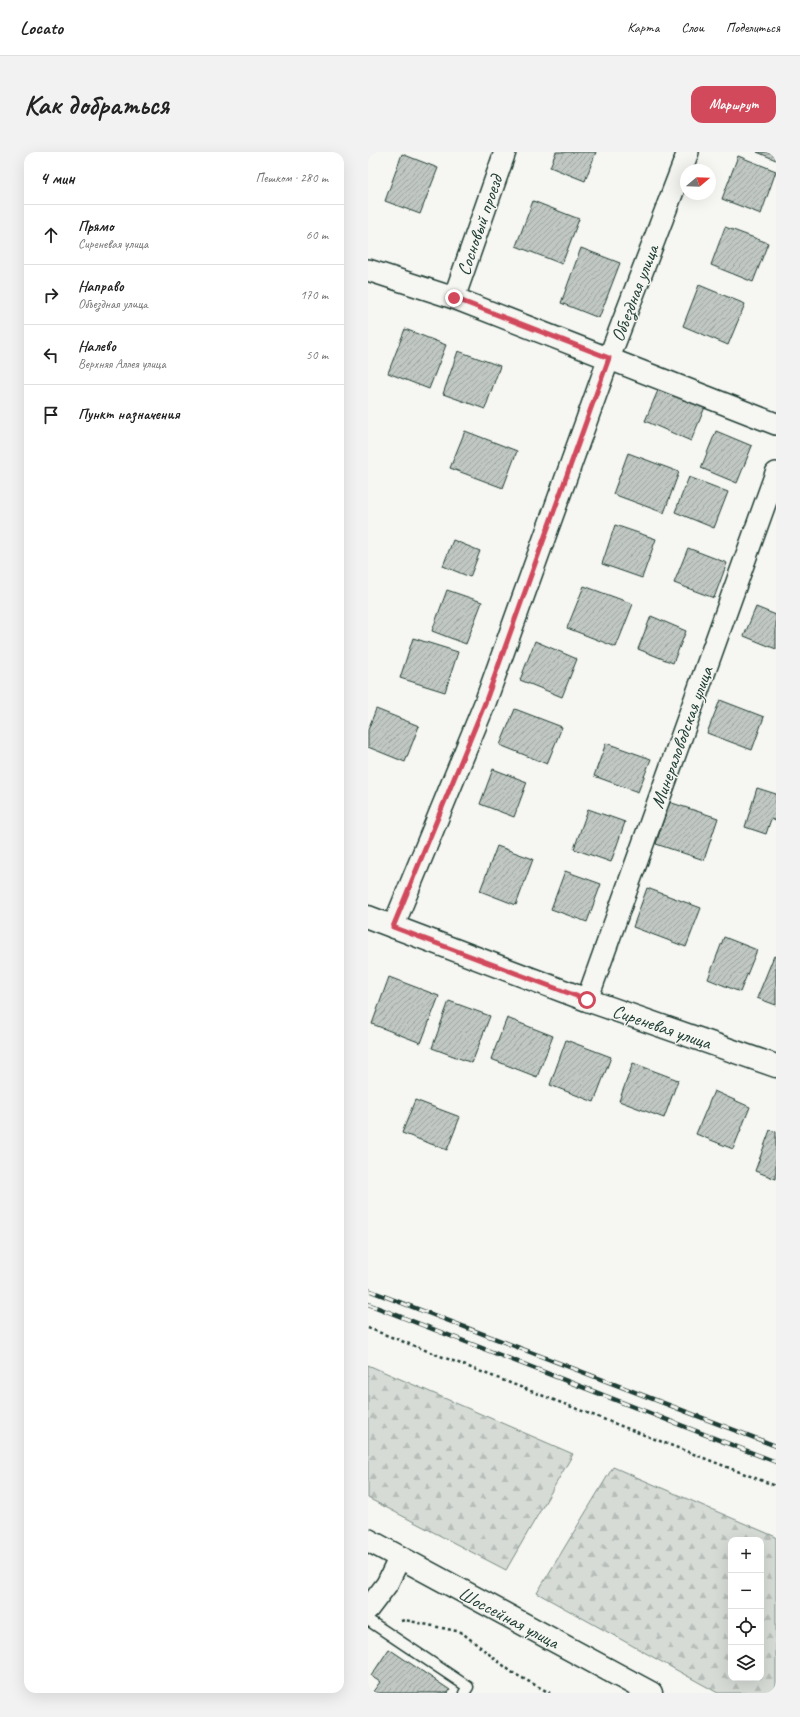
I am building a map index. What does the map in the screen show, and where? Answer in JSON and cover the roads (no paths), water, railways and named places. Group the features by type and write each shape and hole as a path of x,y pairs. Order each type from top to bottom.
{"street":[{"name":"Сосновый проезд","path":"454,298 505,152"},
{"name":"Объездная улица","path":"393,927 485,703 609,358 688,152"},
{"path":"368,270 454,298 776,424"},
{"name":"Минераловодская улица","path":"587,1000 776,473"},
{"name":"Сиреневая улица","path":"368,918 587,1000 776,1066"},
{"name":"Шоссейная улица","path":"368,1540 651,1693"},
{"path":"370,1618 400,1558"}],"lane":[{"path":"370,1618 468,1686 464,1693"}],"railway":[{"path":"368,1290 776,1446"},
{"path":"368,1304 776,1462"}]}
